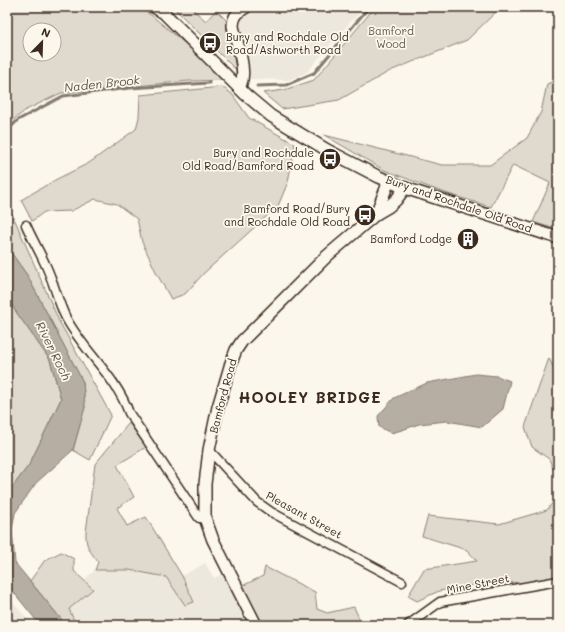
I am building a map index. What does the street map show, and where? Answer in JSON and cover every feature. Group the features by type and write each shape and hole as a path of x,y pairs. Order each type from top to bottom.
{"street":[{"name":"Bury and Rochdale Old Road","path":"154,7 164,13 239,87 271,116 327,150 405,188 558,238"},
{"path":"239,87 242,83 243,73 232,26 233,19 246,7"},
{"name":"Bamford Road","path":"376,214 389,181"},
{"name":"Bamford Road","path":"256,625 214,540 205,518 205,484 209,450 218,407 231,363 236,350 242,342 327,256 376,214 396,200 405,188"},
{"path":"26,225 46,267 66,318 78,337 114,382 125,400 129,412 199,518 205,518"},
{"name":"Pleasant Street","path":"209,450 257,502 271,512 402,582"},
{"name":"Mine Street","path":"408,625 440,602 558,582"}],"shaded area":[{"path":"260,7 360,7 362,11 352,20 306,73 288,80 249,79 238,28 242,17"},
{"path":"205,563 214,578 226,572 251,625 76,625 69,609 93,589 84,580 95,570 108,569 129,570 166,577 185,605 194,602 182,576"},
{"path":"7,596 33,625 7,625"}],"green space":[{"path":"7,7 137,7 151,15 229,80 189,81 61,93 26,110 7,125"},
{"path":"173,7 190,7 206,21 216,10 227,21 227,33 236,56 237,68 234,68"},
{"name":"Bamford Wood","path":"375,7 501,7 467,40 390,71 339,100 282,109 263,93 284,90 314,80"},
{"path":"558,79 558,230 533,222 550,183 513,165 491,207 442,192 384,170 324,135 442,165 490,165 527,138 541,112 547,84"},
{"path":"222,87 232,94 249,118 295,144 288,182 278,206 204,273 185,294 171,299 142,242 137,219 117,204 95,199 71,211 44,212 32,221 21,200 55,180 89,163 136,129 139,117 140,95"},
{"path":"7,202 59,321 111,415 90,460 73,450 85,407 83,382 27,275 7,247"},
{"path":"7,299 50,360 61,399 29,465 7,494"},
{"path":"549,358 558,378 558,480 549,459 532,447 525,427"},
{"path":"129,423 146,447 117,465 134,497 117,508 127,526 146,517 182,576 194,602 185,605 166,577 129,570 95,570 98,562 86,541 86,532 95,464"},
{"path":"558,496 558,577 534,583 490,582 439,591 417,601 408,596 424,569 477,561 467,550 422,536 428,516 499,524 547,510"},
{"path":"61,552 74,559 74,571 93,589 69,609 76,625 66,625 30,581 45,560"},
{"path":"265,567 315,592 317,609 327,613 354,607 362,625 263,625 242,586 263,576"}],"water":[{"name":"River Roch","path":"7,247 27,275 83,382 85,407 73,450 36,483 15,513 12,530 15,563 66,625 40,625 7,584 7,494 29,465 61,399 50,360 7,299"},
{"path":"476,374 497,376 510,381 503,409 482,427 447,421 419,424 391,433 379,427 378,416 394,398 427,383"}],"waterway":[{"name":"Naden Brook","path":"257,86 286,85 314,73 369,7"},
{"name":"Naden Brook","path":"7,131 18,120 63,96 130,88 209,83"}],"place":[{"name":"Bury and Rochdale Old Road/Ashworth Road","path":"210,43"},
{"name":"Bury and Rochdale Old Road/Bamford Road","path":"330,159"},
{"name":"Bamford Road/Bury and Rochdale Old Road","path":"365,215"},
{"name":"Bamford Lodge","path":"468,239"}],"district":[{"name":"HOOLEY BRIDGE","path":"310,398"}]}
